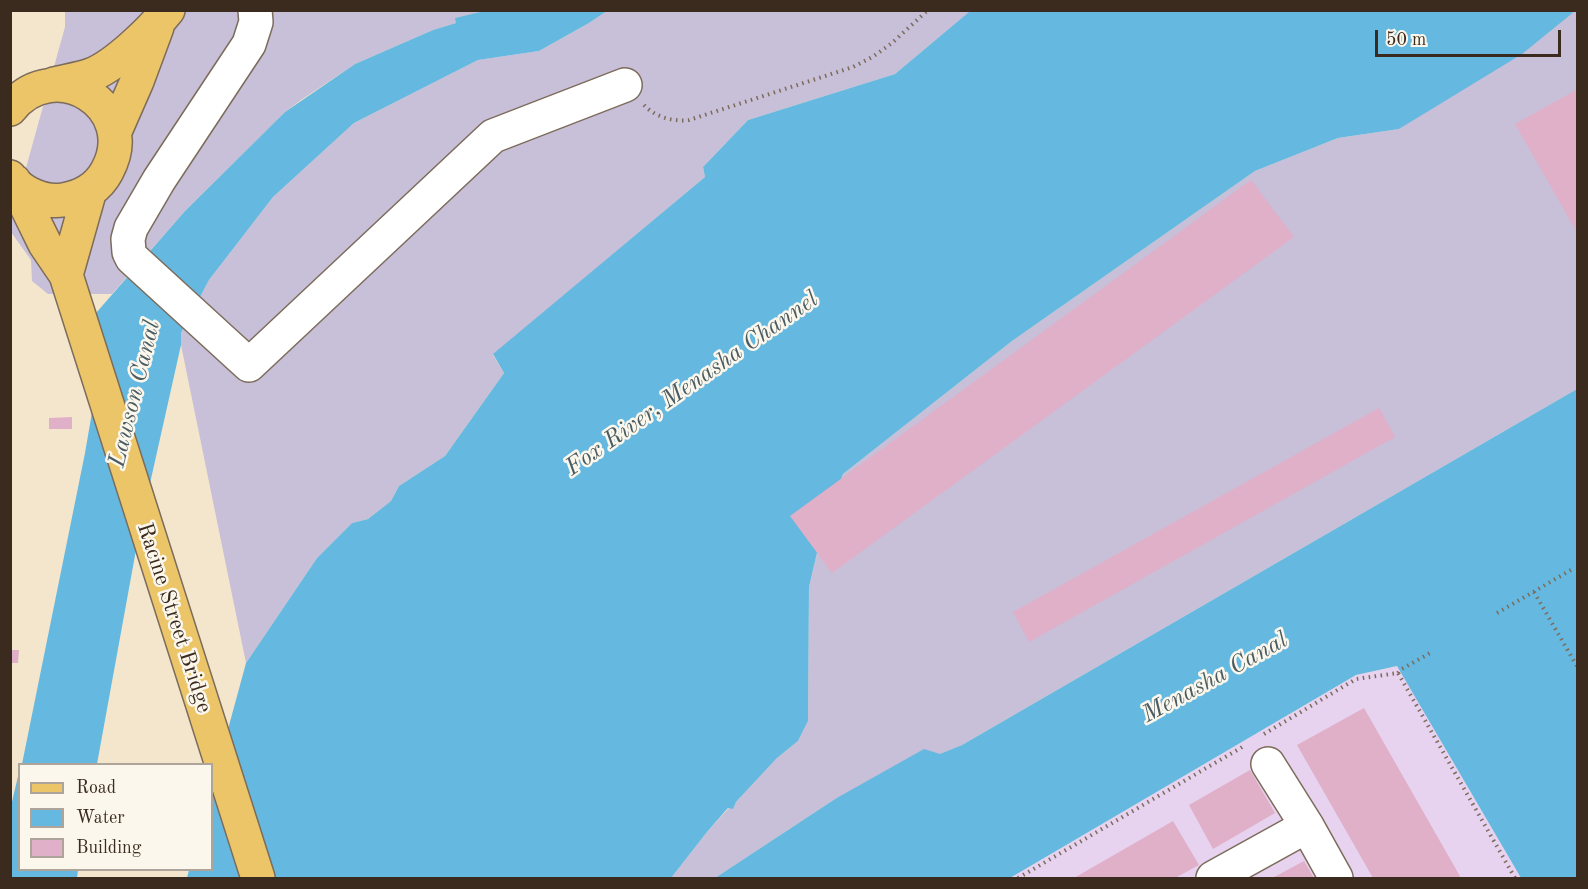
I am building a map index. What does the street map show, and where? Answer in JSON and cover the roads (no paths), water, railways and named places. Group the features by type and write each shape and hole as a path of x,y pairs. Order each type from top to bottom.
{"main road":[{"path":"20,100 103,69 113,63 163,16"},
{"path":"12,179 26,192 49,200 74,198 90,190 104,178 112,161 116,129 163,16"},
{"path":"20,100 61,85 78,88 93,97 105,109 116,129"},
{"name":"Racine Street Bridge","path":"12,179 45,244 66,275 258,879"},
{"path":"66,275 90,190"}],"street":[{"path":"255,10 256,22 249,44 159,180 131,228 128,239 132,258 249,365 493,136 625,85"},
{"path":"1268,764 1307,826 1336,879"},
{"path":"1213,879 1307,826"}],"water":[{"name":"Lawson Canal","path":"484,11 607,11 539,51 478,60 354,123 273,197 209,280 181,333 181,345 140,528 97,763 22,763 85,453 102,354 96,313 185,211 285,112 355,64 433,30 456,23 455,18"},
{"name":"Fox River, Menasha Channel","path":"970,11 1575,11 1522,54 1399,129 1338,138 1255,171 1012,341 843,474 820,540 809,587 808,721 798,741 777,758 736,802 733,809 728,808 671,878 187,878 189,871 213,871 213,784 246,663 317,558 352,523 368,519 391,501 399,486 445,456 504,373 493,354 705,177 703,167 748,120 895,74"},
{"name":"Menasha Canal","path":"1577,389 1577,878 1521,878 1397,666 1356,675 1010,878 715,878 835,799 924,749 940,754 962,745"},
{"path":"18,776 18,871 78,871 77,878 11,878 11,806"}]}
